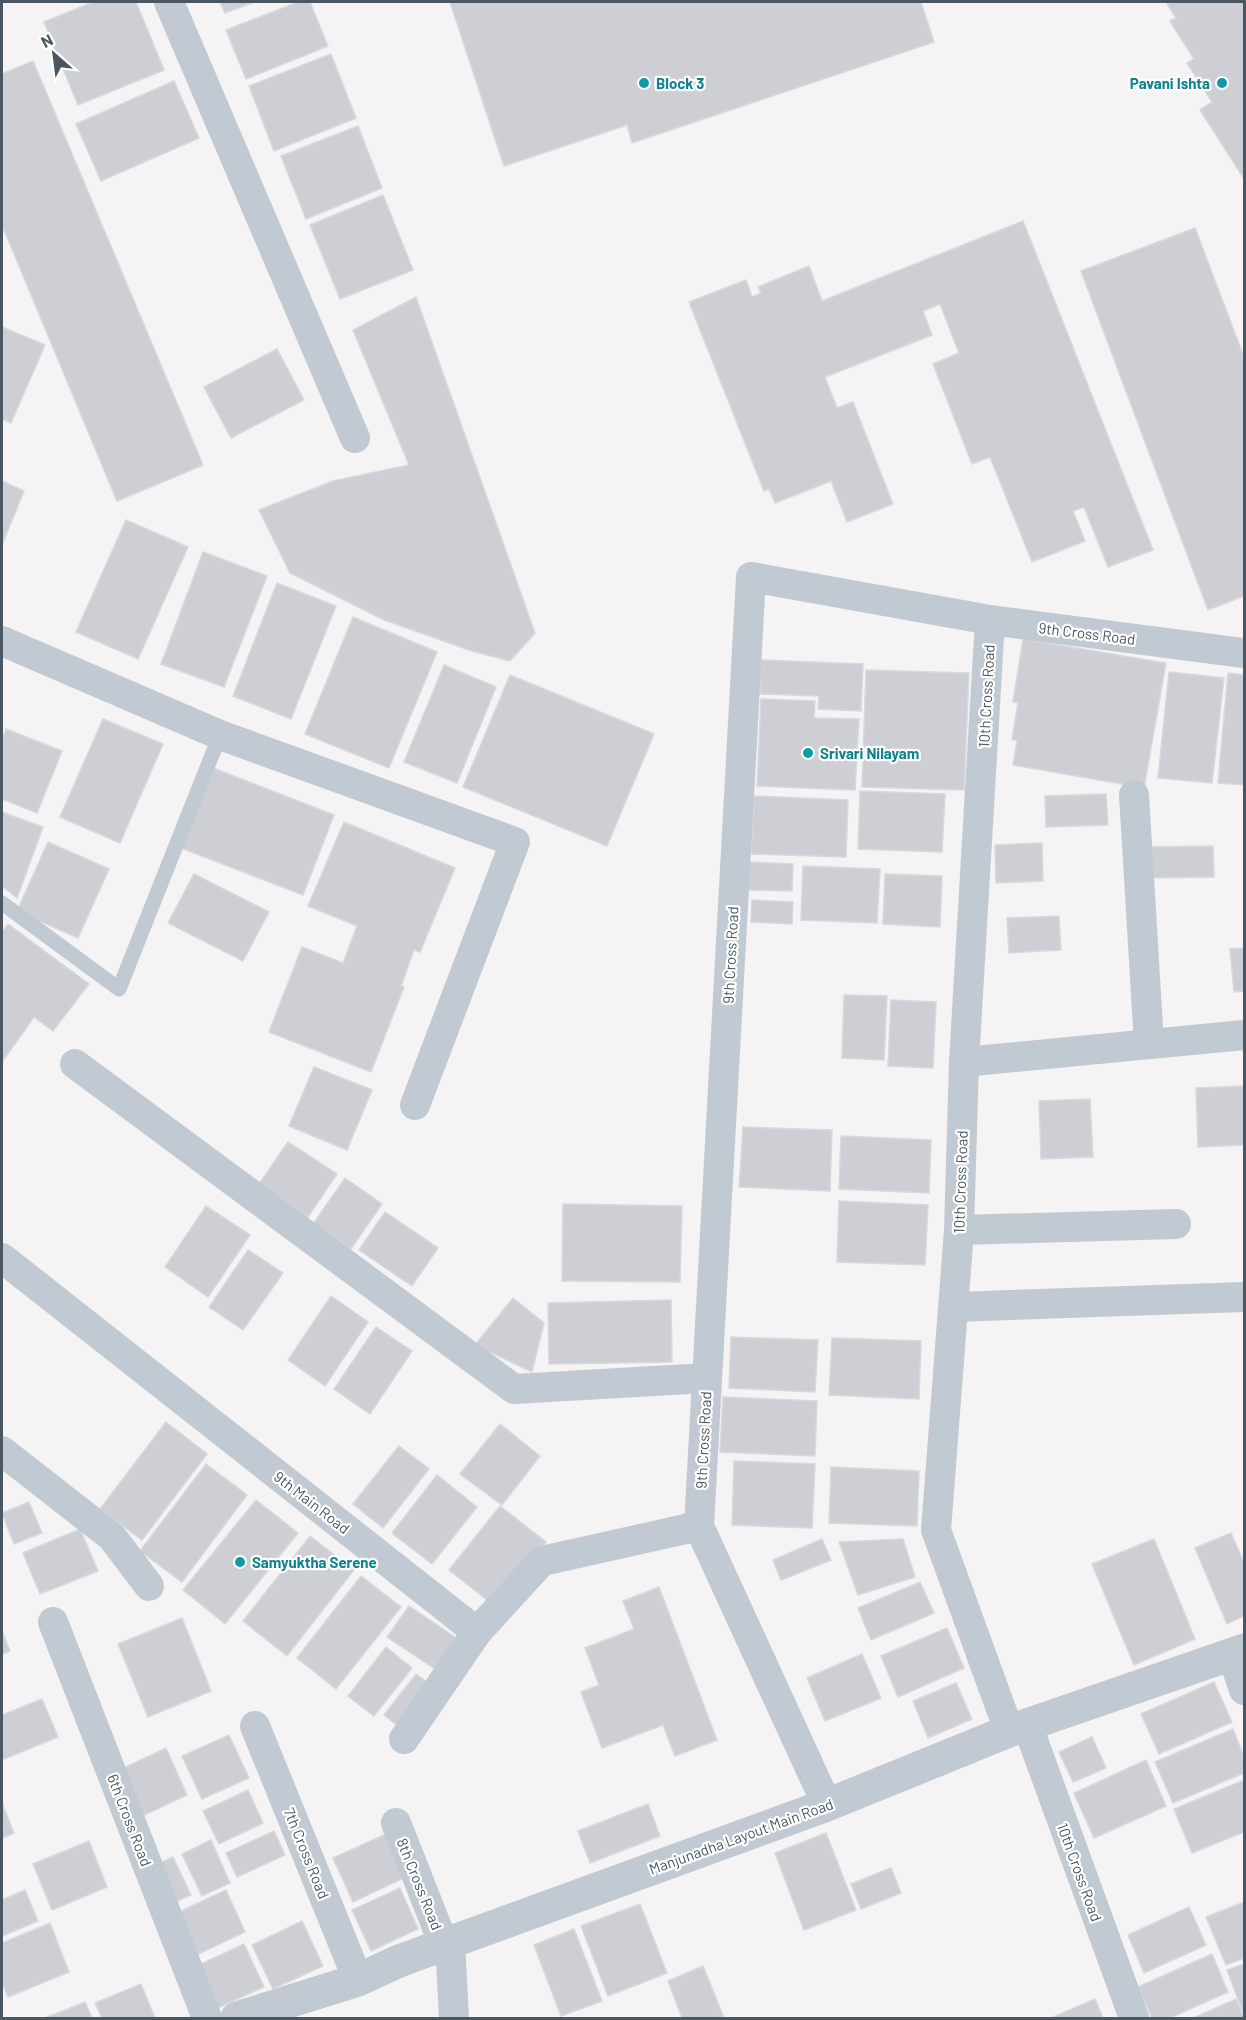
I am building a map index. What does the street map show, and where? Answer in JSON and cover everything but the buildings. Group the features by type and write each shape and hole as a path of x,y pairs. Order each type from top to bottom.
{"street":[{"path":"169,2 355,438"},
{"name":"9th Cross Road","path":"827,1805 699,1526 751,577 990,620 1245,653"},
{"name":"10th Cross Road","path":"990,620 964,1062 959,1230 936,1530 1134,2019"},
{"path":"5,646 220,735 515,842 415,1105"},
{"path":"1134,795 1149,1044"},
{"path":"964,1062 1245,1035"},
{"path":"75,1064 514,1389 707,1378"},
{"path":"959,1230 1176,1224"},
{"name":"9th Main Road","path":"2,1258 477,1632"},
{"path":"954,1307 1245,1297"},
{"path":"2,1451 112,1538 149,1586"},
{"path":"404,1739 477,1632 542,1561 699,1526"},
{"name":"6th Cross Road","path":"53,1622 207,2019"},
{"path":"1238,1652 1245,1689"},
{"name":"Manjunadha Layout Main Road","path":"237,2019 358,1980 399,1961 447,1943 827,1805 1018,1728 1238,1652"},
{"name":"7th Cross Road","path":"255,1726 358,1980"},
{"name":"8th Cross Road","path":"396,1823 447,1943 454,2019"}],"lane":[{"path":"2,903 119,988 220,735"}],"place":[{"name":"Block 3","path":"644,83"},
{"name":"Pavani Ishta","path":"1222,83"},
{"name":"Srivari Nilayam","path":"808,753"},
{"name":"Samyuktha Serene","path":"240,1562"}]}
